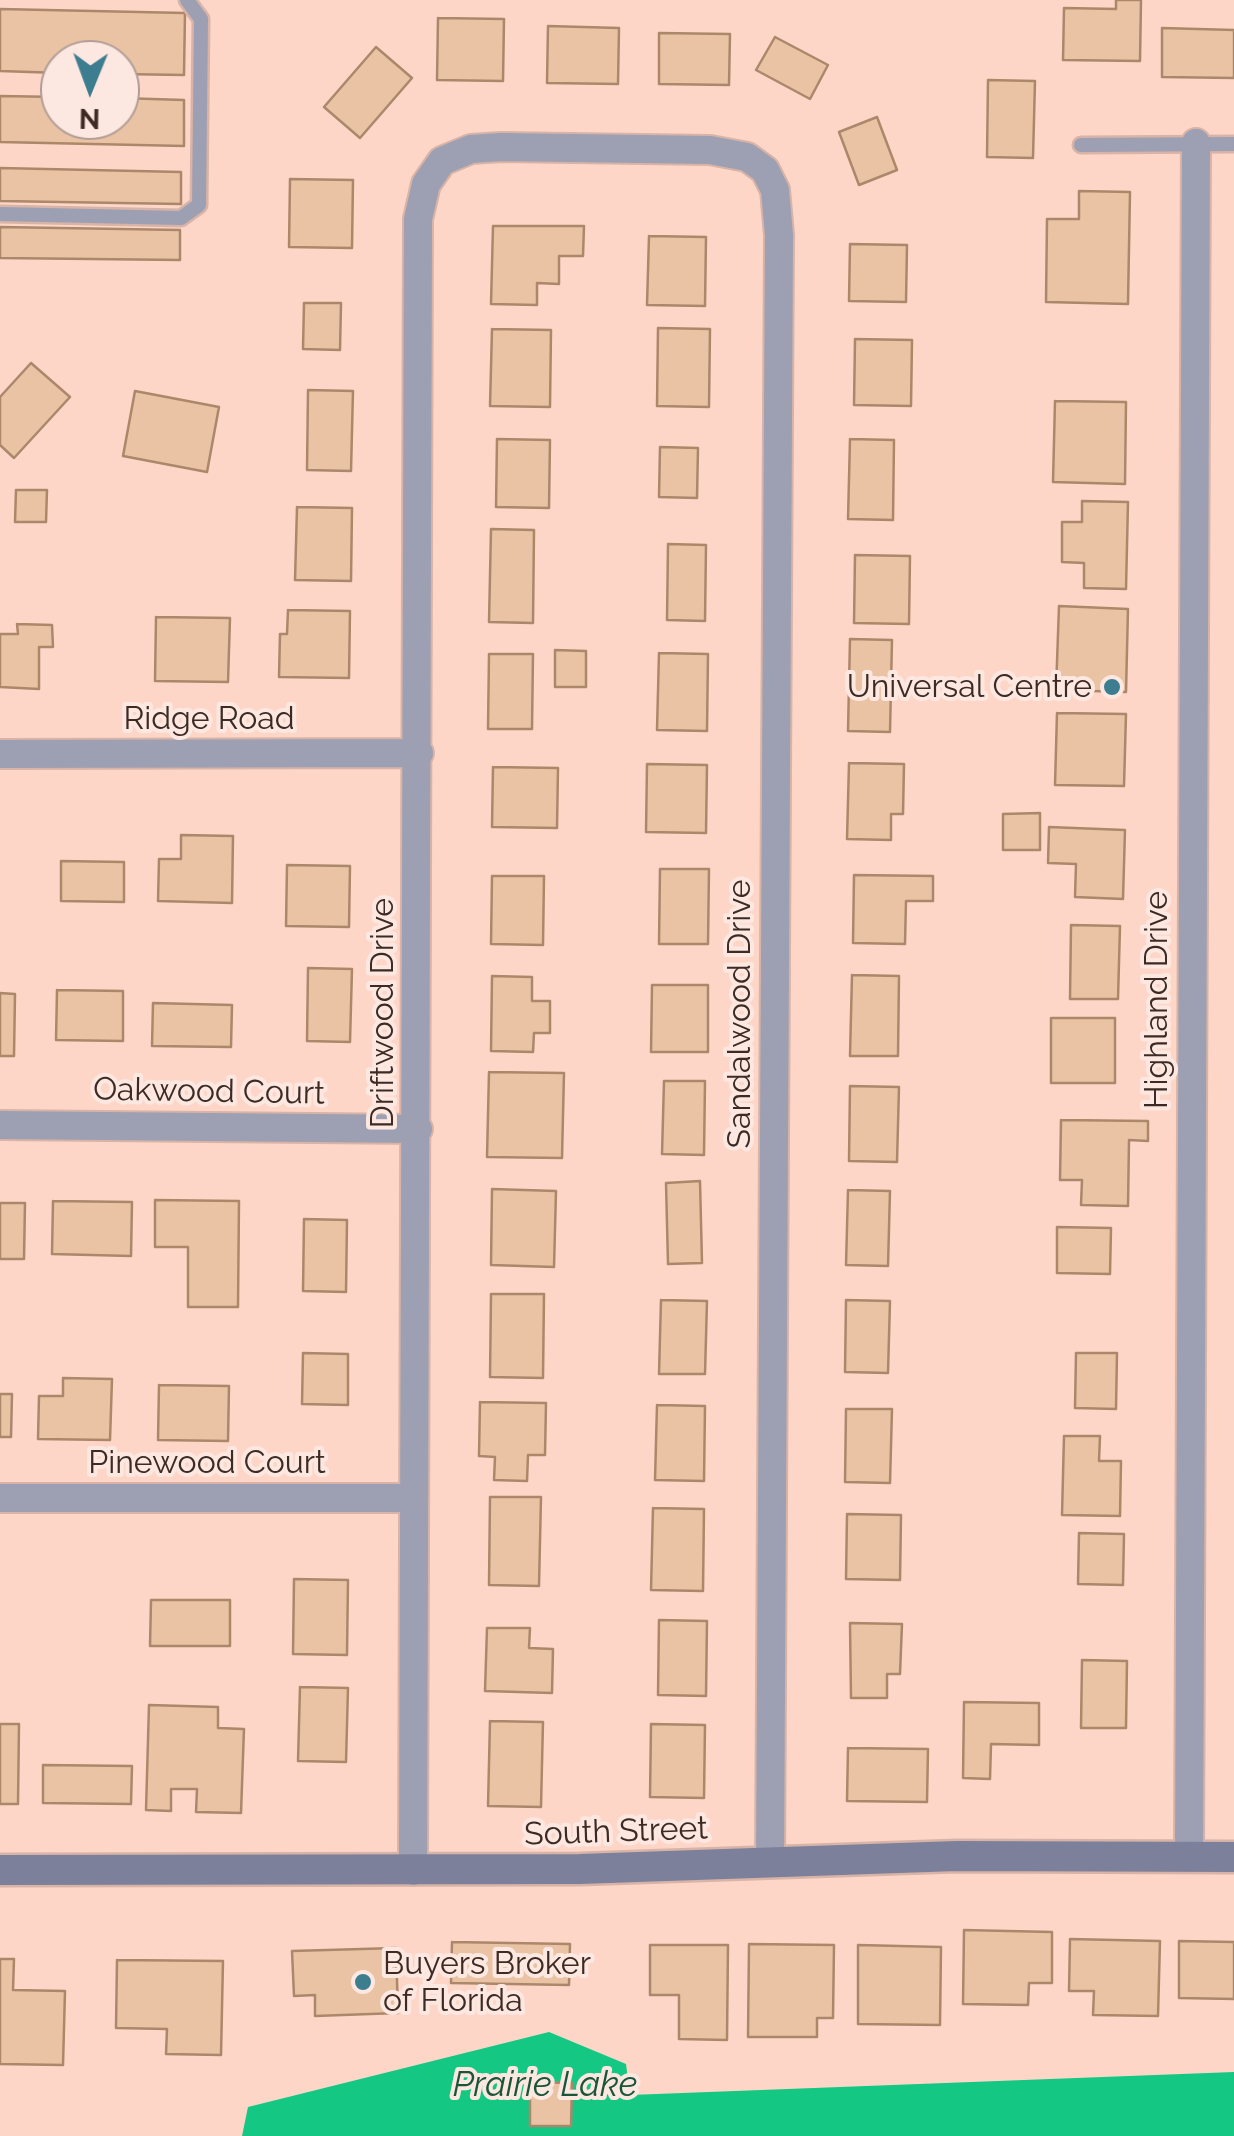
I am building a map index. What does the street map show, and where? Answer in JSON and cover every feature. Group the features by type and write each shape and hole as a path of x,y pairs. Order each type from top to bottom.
{"street":[{"name":"Highland Drive","path":"1189,1856 1196,143"},
{"name":"Sandalwood Drive","path":"442,161 472,149 710,150 747,157 764,170 775,190 780,234 770,1862"},
{"name":"Driftwood Drive","path":"414,1870 418,219 426,184 442,161"},
{"name":"Ridge Road","path":"0,754 419,753"},
{"name":"Oakwood Court","path":"0,1125 418,1129"},
{"name":"Pinewood Court","path":"0,1498 414,1498"},
{"name":"South Street","path":"0,1870 414,1870 957,1856 1234,1857"}],"lane":[{"path":"0,214 180,218 199,205 202,19 187,0"},
{"path":"1081,145 1234,144"}],"water":[{"name":"Prairie Lake","path":"549,2032 626,2064 630,2095 1234,2072 1234,2136 242,2136 248,2107"}],"building":[{"path":"1116,0 1141,0 1140,61 1063,60 1064,8 1116,9"},
{"path":"0,9 185,13 184,75 140,74 140,40 40,40 40,72 0,71"},
{"path":"438,18 504,19 503,81 437,80"},
{"path":"548,26 619,28 618,84 547,83"},
{"path":"1162,28 1234,30 1234,78 1162,77"},
{"path":"659,33 730,34 729,85 659,84"},
{"path":"775,37 828,65 810,99 756,70"},
{"path":"376,47 412,78 360,138 324,107"},
{"path":"988,80 1035,81 1033,158 987,157"},
{"path":"0,96 40,97 40,140 140,140 140,99 184,100 184,146 0,142"},
{"path":"877,117 897,170 859,185 839,132"},
{"path":"0,168 181,172 181,204 0,201"},
{"path":"290,179 353,180 352,248 289,247"},
{"path":"1079,191 1130,192 1128,304 1046,302 1047,219 1079,219"},
{"path":"493,226 584,226 583,256 559,256 559,284 537,283 537,305 491,304"},
{"path":"0,227 180,230 180,260 0,258"},
{"path":"649,236 706,237 705,306 647,305"},
{"path":"850,244 907,245 906,302 849,301"},
{"path":"304,303 341,303 340,350 303,349"},
{"path":"658,328 710,329 709,407 657,406"},
{"path":"492,329 551,330 550,407 490,406"},
{"path":"855,339 912,340 911,406 854,405"},
{"path":"31,363 70,397 14,458 0,445 0,397"},
{"path":"308,390 353,391 351,471 307,470"},
{"path":"135,391 219,407 207,472 123,456"},
{"path":"1055,401 1126,402 1125,484 1053,482"},
{"path":"497,439 550,440 549,508 496,507"},
{"path":"850,439 894,440 893,520 848,519"},
{"path":"660,447 698,448 697,498 659,497"},
{"path":"16,490 47,490 46,522 15,522"},
{"path":"1082,501 1128,502 1126,589 1084,588 1084,563 1062,562 1062,522 1082,522"},
{"path":"297,507 352,508 351,581 295,580"},
{"path":"491,529 534,530 533,623 489,622"},
{"path":"668,544 706,545 705,621 667,620"},
{"path":"855,555 910,556 909,624 854,623"},
{"path":"1059,606 1128,609 1126,692 1056,690"},
{"path":"288,610 350,611 349,678 279,677 280,634 287,634"},
{"path":"156,617 230,618 228,682 155,681"},
{"path":"17,624 52,625 53,647 39,647 39,689 0,687 0,634 18,634"},
{"path":"850,639 892,640 890,732 848,731"},
{"path":"555,650 586,651 586,687 555,687"},
{"path":"659,653 708,654 707,731 657,730"},
{"path":"489,654 533,654 532,729 488,729"},
{"path":"1057,713 1126,714 1124,786 1055,785"},
{"path":"849,763 904,764 903,814 891,814 891,840 847,839"},
{"path":"647,764 707,765 706,833 646,832"},
{"path":"493,767 558,768 557,828 492,827"},
{"path":"1040,813 1040,850 1003,850 1003,814"},
{"path":"1049,827 1125,830 1123,899 1075,897 1076,864 1048,863"},
{"path":"181,835 233,836 232,903 158,901 159,859 181,859"},
{"path":"61,861 124,862 124,902 61,901"},
{"path":"287,865 350,866 349,927 286,926"},
{"path":"660,869 709,869 708,944 659,944"},
{"path":"854,875 933,876 933,901 906,901 905,944 853,943"},
{"path":"492,876 544,876 543,945 491,944"},
{"path":"1071,925 1120,926 1118,999 1070,999"},
{"path":"308,968 352,969 350,1042 307,1041"},
{"path":"852,975 899,976 898,1056 850,1056"},
{"path":"492,976 532,977 532,1001 550,1001 550,1033 534,1033 533,1052 491,1051"},
{"path":"652,985 708,985 708,1052 651,1052"},
{"path":"57,990 123,991 123,1041 56,1040"},
{"path":"0,993 15,994 14,1056 0,1056"},
{"path":"153,1003 232,1005 231,1047 152,1046"},
{"path":"1051,1018 1115,1018 1115,1083 1051,1083"},
{"path":"489,1072 564,1073 562,1158 487,1157"},
{"path":"664,1081 705,1081 704,1155 662,1154"},
{"path":"850,1086 899,1087 897,1162 849,1161"},
{"path":"1061,1120 1148,1121 1148,1141 1129,1140 1128,1206 1081,1205 1082,1180 1060,1180"},
{"path":"700,1181 702,1263 668,1264 666,1183"},
{"path":"492,1189 556,1191 554,1267 491,1265"},
{"path":"848,1190 890,1191 888,1266 846,1265"},
{"path":"155,1200 239,1201 238,1307 188,1307 188,1247 155,1247"},
{"path":"53,1201 132,1202 131,1256 52,1254"},
{"path":"0,1203 25,1203 24,1259 0,1259"},
{"path":"304,1219 347,1220 346,1292 303,1291"},
{"path":"1057,1227 1111,1228 1110,1274 1057,1273"},
{"path":"491,1294 544,1294 543,1378 490,1377"},
{"path":"661,1300 707,1301 705,1374 659,1374"},
{"path":"846,1300 890,1301 888,1373 845,1372"},
{"path":"303,1353 348,1354 348,1405 302,1404"},
{"path":"1076,1353 1117,1353 1116,1409 1075,1408"},
{"path":"63,1378 112,1379 110,1440 38,1439 39,1396 63,1396"},
{"path":"159,1385 229,1386 228,1441 158,1440"},
{"path":"0,1394 12,1394 11,1437 0,1437"},
{"path":"480,1402 546,1403 545,1455 528,1455 527,1481 494,1480 495,1457 479,1456"},
{"path":"657,1405 705,1406 704,1481 655,1480"},
{"path":"846,1409 892,1409 890,1483 845,1482"},
{"path":"1064,1436 1100,1436 1099,1461 1121,1461 1120,1516 1062,1515"},
{"path":"490,1497 541,1497 539,1586 489,1585"},
{"path":"653,1508 704,1509 703,1591 651,1590"},
{"path":"847,1514 901,1515 900,1580 846,1579"},
{"path":"1079,1533 1124,1534 1123,1585 1078,1584"},
{"path":"294,1579 348,1580 347,1655 293,1654"},
{"path":"151,1600 230,1600 230,1646 150,1646"},
{"path":"659,1620 707,1621 706,1696 658,1695"},
{"path":"850,1623 902,1624 900,1674 887,1674 887,1698 851,1698"},
{"path":"487,1628 530,1628 529,1648 553,1649 552,1693 485,1691"},
{"path":"1082,1660 1127,1661 1126,1728 1081,1728"},
{"path":"300,1687 348,1688 346,1762 298,1761"},
{"path":"964,1702 1039,1703 1039,1745 991,1744 990,1779 963,1778"},
{"path":"149,1705 218,1707 218,1728 244,1729 241,1813 196,1812 197,1789 171,1789 171,1811 146,1810"},
{"path":"490,1721 543,1722 541,1807 488,1806"},
{"path":"0,1724 19,1724 18,1804 0,1804"},
{"path":"651,1724 705,1725 704,1798 650,1797"},
{"path":"848,1748 928,1749 927,1802 847,1801"},
{"path":"43,1765 132,1766 131,1804 43,1803"},
{"path":"964,1930 1052,1932 1052,1983 1029,1983 1028,2005 963,2004"},
{"path":"1070,1939 1160,1941 1158,2016 1093,2015 1094,1991 1069,1991"},
{"path":"1179,1941 1234,1942 1234,1999 1179,1998"},
{"path":"452,1942 570,1944 569,1985 451,1983"},
{"path":"749,1944 834,1945 833,2018 817,2018 817,2037 748,2037"},
{"path":"650,1945 728,1945 727,2040 679,2039 679,1995 650,1995"},
{"path":"858,1945 941,1947 940,2025 858,2024"},
{"path":"396,1948 398,2013 315,2016 315,1995 294,1996 292,1951"},
{"path":"0,1959 14,1959 13,1990 65,1991 63,2065 0,2064"},
{"path":"117,1960 223,1961 221,2055 166,2054 167,2029 116,2028"},
{"path":"530,2082 572,2083 571,2126 530,2126"}],"place":[{"name":"Universal Centre","path":"1112,687"},
{"name":"Buyers Broker of Florida","path":"363,1982"}]}
